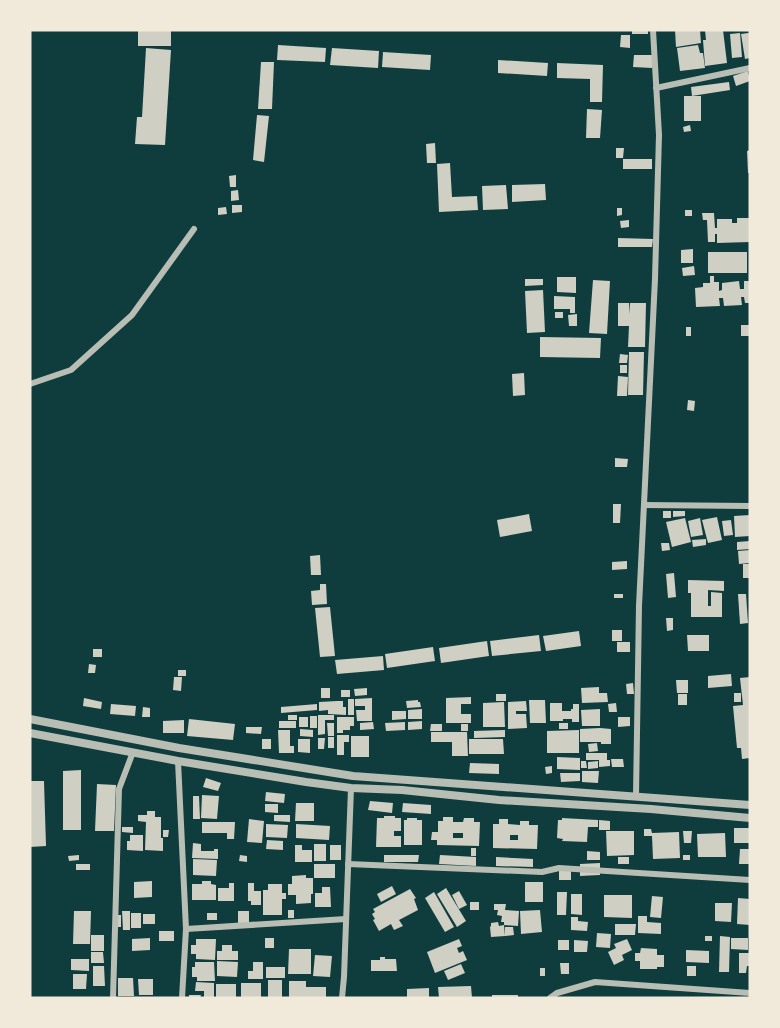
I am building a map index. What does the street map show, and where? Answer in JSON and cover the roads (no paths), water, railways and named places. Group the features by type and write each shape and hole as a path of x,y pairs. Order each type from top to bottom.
{"street":[{"path":"636,796 639,606 655,279 659,135 653,30"},
{"path":"656,88 750,68"},
{"path":"30,384 71,370 132,315 194,229"},
{"path":"644,505 750,506"},
{"path":"30,719 179,748 353,776 750,805"},
{"path":"30,733 178,761 351,788 402,790 499,800 651,809 750,818"},
{"path":"113,998 118,789 133,752"},
{"path":"178,761 186,929 182,998"},
{"path":"342,998 351,788"},
{"path":"348,864 542,872 559,868 750,880"},
{"path":"186,929 346,919"},
{"path":"550,998 556,993 595,982 729,995 750,993"}]}
